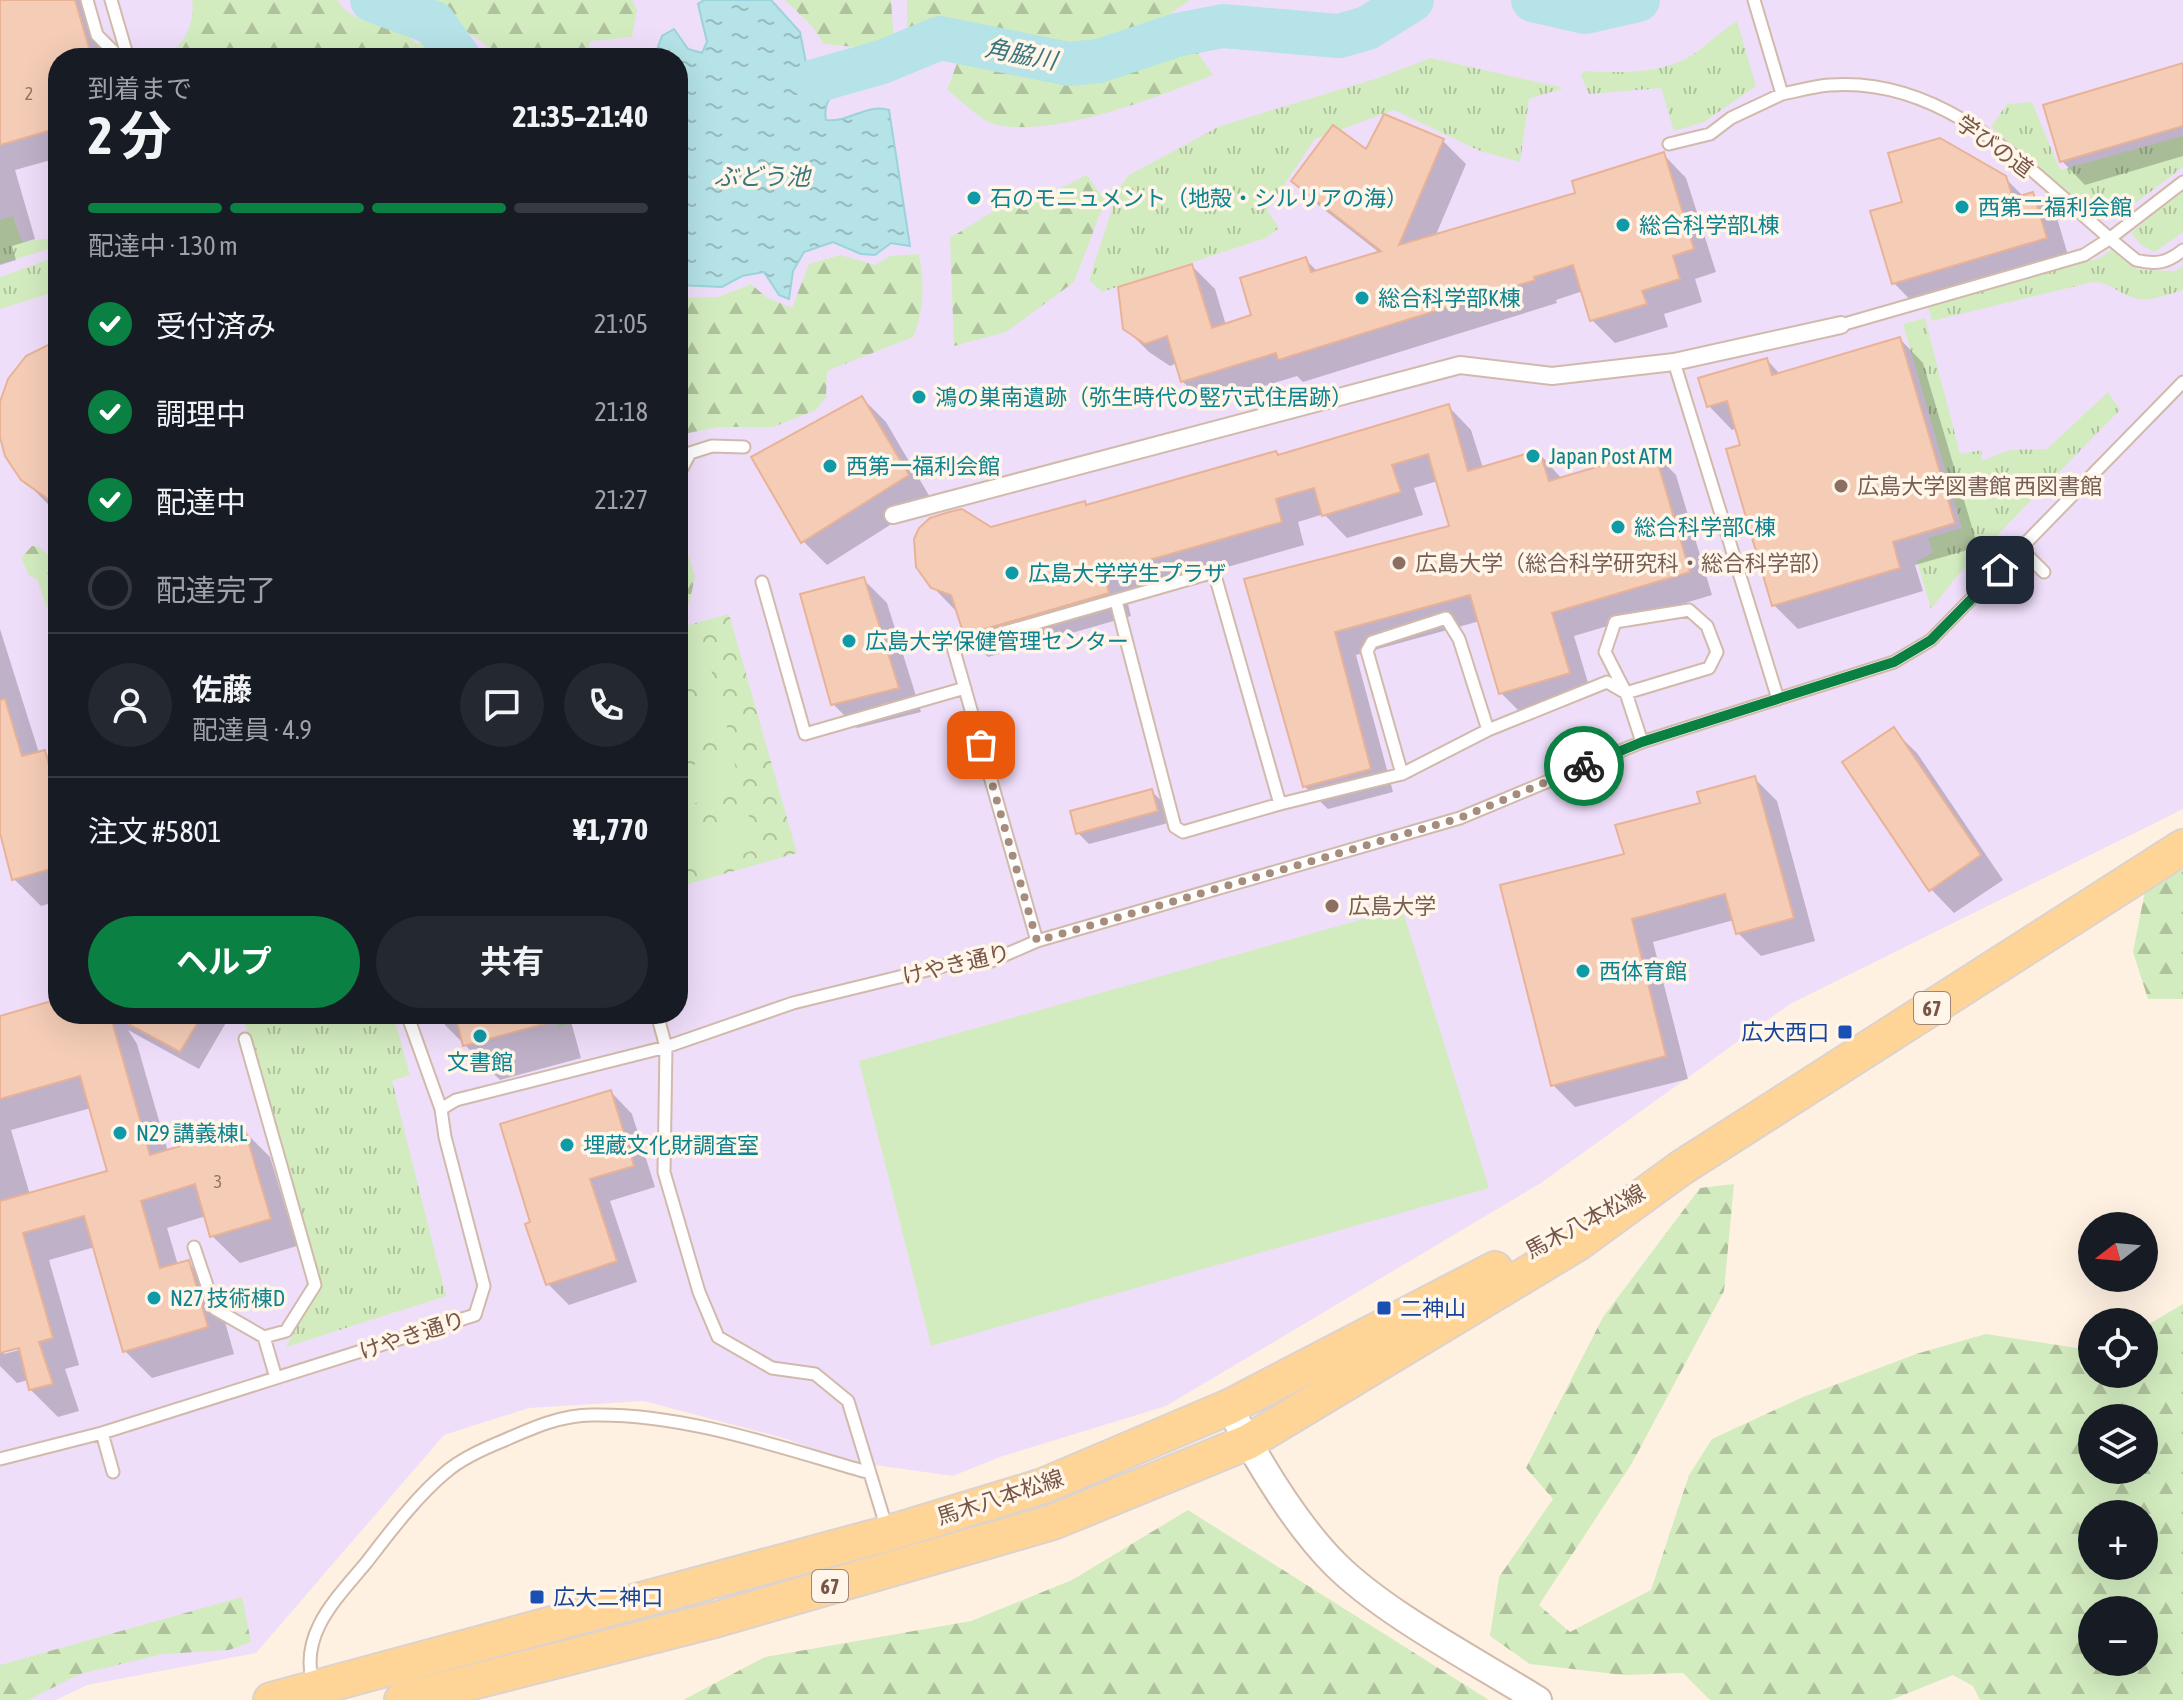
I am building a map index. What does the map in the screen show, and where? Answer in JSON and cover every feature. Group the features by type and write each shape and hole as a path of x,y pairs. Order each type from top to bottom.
{"main road":[{"name":"馬木八本松線","path":"402,1700 718,1619 1053,1522 1248,1442 1578,1243 1681,1168 2183,847"},
{"name":"馬木八本松線","path":"271,1700 889,1533 1043,1486 1229,1407 1681,1168"}],"street":[{"path":"893,515 1460,365 1552,376 1674,362 1841,325"},
{"path":"1229,1407 1248,1442 1334,1563 1372,1595 1538,1700"}],"lane":[{"path":"87,0 97,35 110,48"},
{"path":"111,0 125,48"},
{"path":"1754,0 1782,94"},
{"name":"学びの道","path":"1669,144 1710,134 1731,118 1782,94 1831,85 1874,87 1920,98 1972,124 2136,260 2155,265 2171,260 2183,250"},
{"path":"1841,325 2084,255 2183,182"},
{"path":"1674,362 1778,699"},
{"name":"けやき通り","path":"0,1459 102,1433 475,1315 484,1286 445,1137 441,1109 456,1100 666,1047 793,1003 956,963 991,961 1037,941 1460,818 1642,742 1894,662 1931,640 2183,382"},
{"path":"688,457 690,453 712,446 744,447"},
{"path":"2021,549 2044,572"},
{"path":"1037,941 953,647 1214,572 1280,804"},
{"path":"762,582 805,734 965,688"},
{"path":"1116,601 1175,827 1183,832 1402,774 1488,730 1607,682 1626,693 1709,668 1717,652 1707,626 1689,610 1615,622 1605,652 1626,693 1642,742"},
{"path":"1402,774 1367,651 1372,642 1446,618 1453,623 1488,730"},
{"path":"411,1024 441,1109"},
{"path":"660,1024 666,1047 664,1172 699,1292 718,1337 772,1368 815,1374 848,1401 889,1533"},
{"path":"245,1039 315,1285 286,1331 264,1337"},
{"path":"194,1247 215,1309 264,1337 276,1378"},
{"path":"314,1688 309,1669 312,1633 398,1523 447,1471 488,1447 545,1422 590,1415 661,1420 759,1442 870,1473"},
{"path":"102,1433 113,1472"}],"shaded area":[{"name":"広島大学","path":"0,0 2183,0 2183,809 1790,1004 1541,1183 1166,1406 1000,1457 953,1476 839,1460 787,1439 644,1401 529,1408 444,1435 256,1653 87,1685 56,1700 0,1700"}],"green space":[{"path":"192,0 337,0 346,11 364,21 389,15 416,44 425,41 427,48 176,48 186,35 193,9"},
{"path":"399,0 632,0 637,10 632,37 590,41 589,48 490,48 442,14"},
{"path":"785,0 891,0 894,43 873,49 824,44 811,25"},
{"path":"907,0 1190,0 1171,13 1213,75 1136,104 1077,120 1021,127 997,125 978,115 947,90 965,42 907,31"},
{"path":"1737,21 1756,86 1704,122 1674,131 1661,88 1589,94 1581,76 1584,71 1630,72 1661,68 1689,57"},
{"path":"1431,58 1564,88 1529,99 1520,162 1480,151 1394,110 1315,139 1267,210 1279,228 1266,238 1102,292 1089,280 1119,188 1129,175 1220,126 1378,78"},
{"path":"2032,102 2060,170 2183,136 2183,167 2116,218 2098,216 1991,127 2007,104"},
{"path":"1087,175 1105,201 1074,282 1006,332 954,346 950,238 1024,192 1048,194"},
{"path":"2183,189 2183,232 2155,252 2141,245 2131,233"},
{"path":"13,216 22,242 48,238 48,249 0,264 0,220"},
{"path":"2111,250 2139,270 2176,271 2183,265 2183,290 2139,299 2106,284 2093,282 1932,321 1928,306 2100,258"},
{"path":"919,254 922,296 920,317 913,337 827,371 826,397 816,410 773,427 719,427 688,433 688,298 718,297 751,284 766,297 792,308 809,264 840,255 875,265 890,256"},
{"path":"48,260 48,294 0,309 0,277"},
{"path":"1925,318 1960,454 1982,450 1981,461 2009,450 2047,449 2108,392 2120,410 1958,575 1931,609 1917,561 1933,553 1928,538 1962,528 1903,324"},
{"path":"32,546 40,547 48,556 48,608 37,579 29,575 21,558"},
{"path":"688,555 695,577 688,604"},
{"path":"729,614 797,853 688,884 688,625"},
{"path":"703,641 713,677 688,684 688,645"},
{"path":"719,698 729,734 688,746 688,707"},
{"path":"732,754 742,790 688,805 688,766"},
{"path":"748,813 759,849 688,869 688,830"},
{"path":"2183,870 2183,999 2148,999 2133,952 2145,891"},
{"path":"1402,908 1489,1188 931,1346 859,1061"},
{"path":"246,1024 396,1024 410,1075 392,1081 446,1296 286,1347 317,1290"},
{"path":"1734,1184 1724,1291 1632,1463 1539,1605 1570,1632 1651,1590 1689,1475 1712,1439 1803,1397 1916,1354 1986,1334 2078,1348 2078,1388 2158,1388 2158,1319 2183,1304 2183,1700 1980,1700 1973,1686 1953,1675 1891,1700 1710,1700 1683,1673 1623,1675 1530,1664 1490,1636 1499,1577 1553,1499 1526,1468 1603,1317 1700,1188"},
{"path":"1188,1510 1489,1700 683,1700 765,1657 971,1621 1072,1580"},
{"path":"242,1597 251,1642 229,1650 163,1654 80,1674 28,1700 0,1700 0,1665"}],"water":[{"name":"ぶどう池","path":"704,0 771,0 800,32 806,63 814,66 831,61 869,61 876,68 833,94 828,101 826,120 842,119 873,109 889,110 910,246 891,243 875,255 861,254 833,242 804,252 793,271 789,299 779,295 764,272 742,276 722,287 688,285 688,49 702,53 707,42 698,4"},
{"path":"418,4 448,8 464,48 441,48 433,35 408,29 397,11"},
{"name":"ぶどう池","path":"674,29 687,48 658,48 662,36"}],"building":[{"path":"0,0 75,0 89,48 48,48 48,131 0,145"},
{"path":"2183,63 2183,126 2060,162 2043,105"},
{"path":"1384,114 1444,139 1399,245 1575,193 1572,181 1664,152 1694,249 1673,256 1680,279 1642,291 1647,304 1590,321 1573,265 1534,277 1535,280 1278,360 1276,353 1181,382 1167,336 1145,344 1123,329 1118,287 1192,264 1212,328 1251,315 1240,278 1306,257 1311,272 1381,251 1291,181 1333,125 1366,149"},
{"name":"西第二福利会館","path":"1940,138 2006,176 2013,198 2033,192 2047,238 1892,284 1870,211 1902,202 1888,153"},
{"name":"広島大学図書館 西図書館","path":"1900,337 1955,523 1893,542 1900,568 1772,606 1726,449 1740,445 1727,401 1707,407 1698,378 1767,358 1772,375"},
{"path":"48,345 48,499 21,480 5,456 0,437 0,402 8,379 26,356"},
{"name":"西第一福利会館","path":"862,396 909,475 801,543 751,457"},
{"path":"1449,404 1468,471 1539,450 1549,481 1654,450 1690,572 1552,613 1570,673 1499,694 1470,595 1335,632 1371,769 1303,787 1244,579 1449,526 1428,454 1392,465 1401,492 1322,516 1314,488 1276,499 1282,522 1104,573 1109,593 964,635 951,595 931,588 916,567 914,539 919,528 930,518 949,512 962,509 991,527 1085,501 1086,505 1276,451 1278,455"},
{"name":"広島大学保健管理センター","path":"864,577 899,688 831,705 800,594"},
{"path":"5,699 22,756 45,750 48,761 48,870 12,880 0,833 0,700"},
{"path":"1894,727 1981,855 1929,891 1842,762"},
{"path":"1755,776 1794,918 1736,934 1725,894 1632,919 1666,1056 1551,1086 1500,885 1624,854 1615,825 1700,803 1697,792"},
{"path":"1152,789 1158,811 1076,834 1070,811"},
{"path":"48,1002 48,1024 113,1024 150,1155 244,1127 271,1219 210,1237 195,1184 141,1201 160,1268 189,1260 208,1327 123,1352 84,1216 23,1233 53,1338 39,1342 53,1384 29,1390 19,1348 0,1353 0,1201 107,1171 80,1076 0,1099 0,1016"},
{"path":"128,1024 197,1024 180,1052"},
{"path":"458,1024 544,1024 463,1046"},
{"path":"611,1090 634,1166 590,1179 617,1261 546,1285 525,1224 530,1222 500,1124"}],"waterway":[{"name":"角脇川","path":"372,0 434,23 452,48"},
{"name":"角脇川","path":"815,81 882,62 940,38 1069,64 1099,61 1177,35 1223,26 1339,36 1367,28 1412,0"},
{"name":"角脇川","path":"1533,0 1585,12 1638,0"}],"way so far":[{"path":"981,745 1037,941 1460,818 1584,766"}],"place":[{"name":"石のモニュメント（地殻・シルリアの海）","path":"974,198"},
{"name":"西第二福利会館","path":"1962,207"},
{"name":"総合科学部L棟","path":"1623,225"},
{"name":"総合科学部K棟","path":"1362,298"},
{"name":"鴻の巣南遺跡（弥生時代の竪穴式住居跡）","path":"919,397"},
{"name":"Japan Post ATM","path":"1533,456"},
{"name":"西第一福利会館","path":"830,466"},
{"name":"広島大学図書館 西図書館","path":"1841,486"},
{"name":"総合科学部C棟","path":"1618,527"},
{"name":"広島大学（総合科学研究科・総合科学部）","path":"1399,563"},
{"name":"広島大学学生プラザ","path":"1012,573"},
{"name":"広島大学保健管理センター","path":"849,641"},
{"name":"広島大学","path":"1332,906"},
{"name":"西体育館","path":"1583,971"},
{"name":"広大西口","path":"1845,1032"},
{"name":"文書館","path":"480,1036"},
{"name":"N29 講義棟L","path":"120,1133"},
{"name":"埋蔵文化財調査室","path":"567,1145"},
{"name":"N27 技術棟D","path":"154,1298"},
{"name":"二神山","path":"1384,1308"},
{"name":"広大二神口","path":"537,1597"}],"route":[{"path":"1584,766 1642,742 1894,662 1931,640 2000,570"}]}
